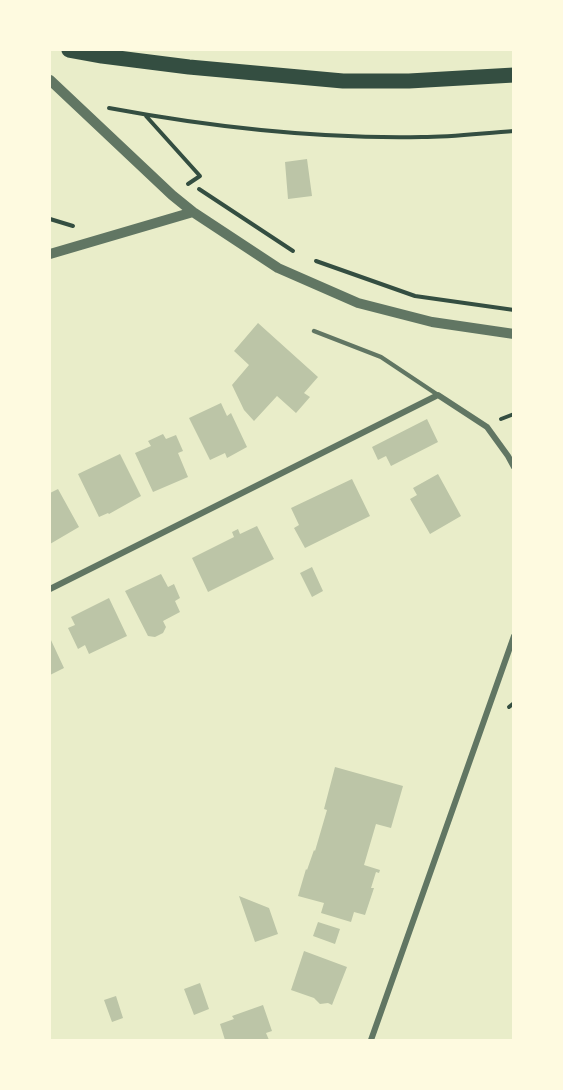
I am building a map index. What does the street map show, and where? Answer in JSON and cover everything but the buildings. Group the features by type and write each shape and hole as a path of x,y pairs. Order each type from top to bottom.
{"main road":[{"path":"69,50 189,67 343,81 462,79 513,75"},
{"path":"462,79 513,85"}],"street":[{"path":"50,80 172,195 193,212 278,268 366,306 432,322 513,334"},
{"path":"50,254 193,212"},
{"path":"50,589 438,395 487,427 508,456 513,467"},
{"path":"371,1041 513,636"}],"lane":[{"path":"314,331 381,357 438,395"}],"path":[{"path":"103,107 243,128 329,135 423,137 513,130"},
{"path":"145,115 200,176 190,183 299,255"},
{"path":"50,219 73,226"},
{"path":"309,259 415,296 513,310"},
{"path":"509,707 513,703"}]}
